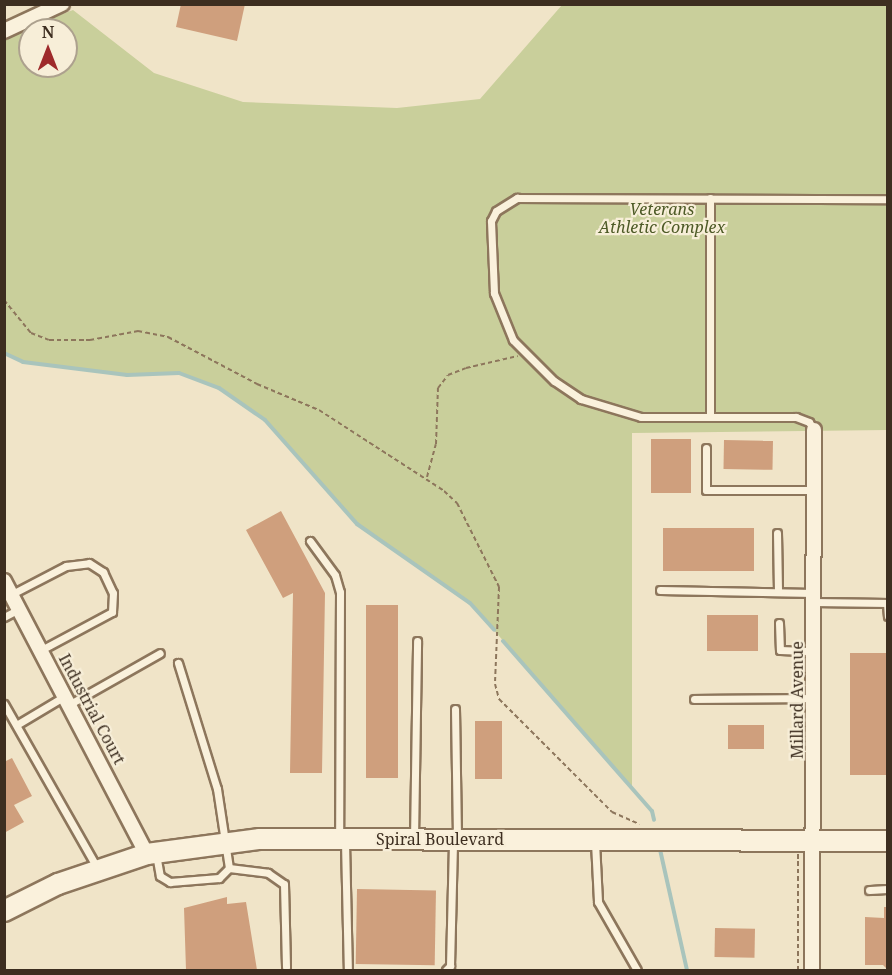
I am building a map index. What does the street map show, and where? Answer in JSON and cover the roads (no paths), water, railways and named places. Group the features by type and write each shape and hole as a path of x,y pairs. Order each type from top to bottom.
{"street":[{"path":"4,30 62,4"},
{"name":"Millard Avenue","path":"812,970 805,840 813,698 814,430"},
{"name":"Industrial Court","path":"4,581 151,853"},
{"name":"Spiral Boulevard","path":"4,911 58,884 151,853 225,842 342,839 888,841"}],"lane":[{"path":"814,430 809,422 796,417 641,417 611,412 581,399 524,354 513,340 494,293 491,221 506,203 517,198 888,199"},
{"path":"710,198 710,417"},
{"path":"705,448 706,490 814,490"},
{"path":"777,533 778,592"},
{"path":"310,541 335,575 340,592 342,839 348,970"},
{"path":"12,594 66,566 89,563 103,572 114,593 112,612 42,650"},
{"path":"660,590 778,592 813,598 887,603 888,616"},
{"path":"4,617 19,609"},
{"path":"779,623 780,650 813,651"},
{"path":"414,839 417,640"},
{"path":"18,724 160,653"},
{"path":"178,663 217,789 229,868"},
{"path":"694,699 813,698"},
{"path":"4,704 18,724 98,870"},
{"path":"446,970 450,966 455,839 455,709"},
{"path":"595,840 598,902 637,970"},
{"path":"151,853 160,876 170,882 219,878 229,868"},
{"path":"229,868 268,873 284,884 286,966"},
{"path":"869,890 888,890"}],"waterway":[{"path":"4,353 23,362 127,375 179,373 219,388 265,420 357,524 470,603 494,630"},
{"path":"503,641 652,811 654,820"},
{"path":"659,845 687,970"}],"park label":[{"name":"Veterans Athletic Complex","path":"662,218"}]}
